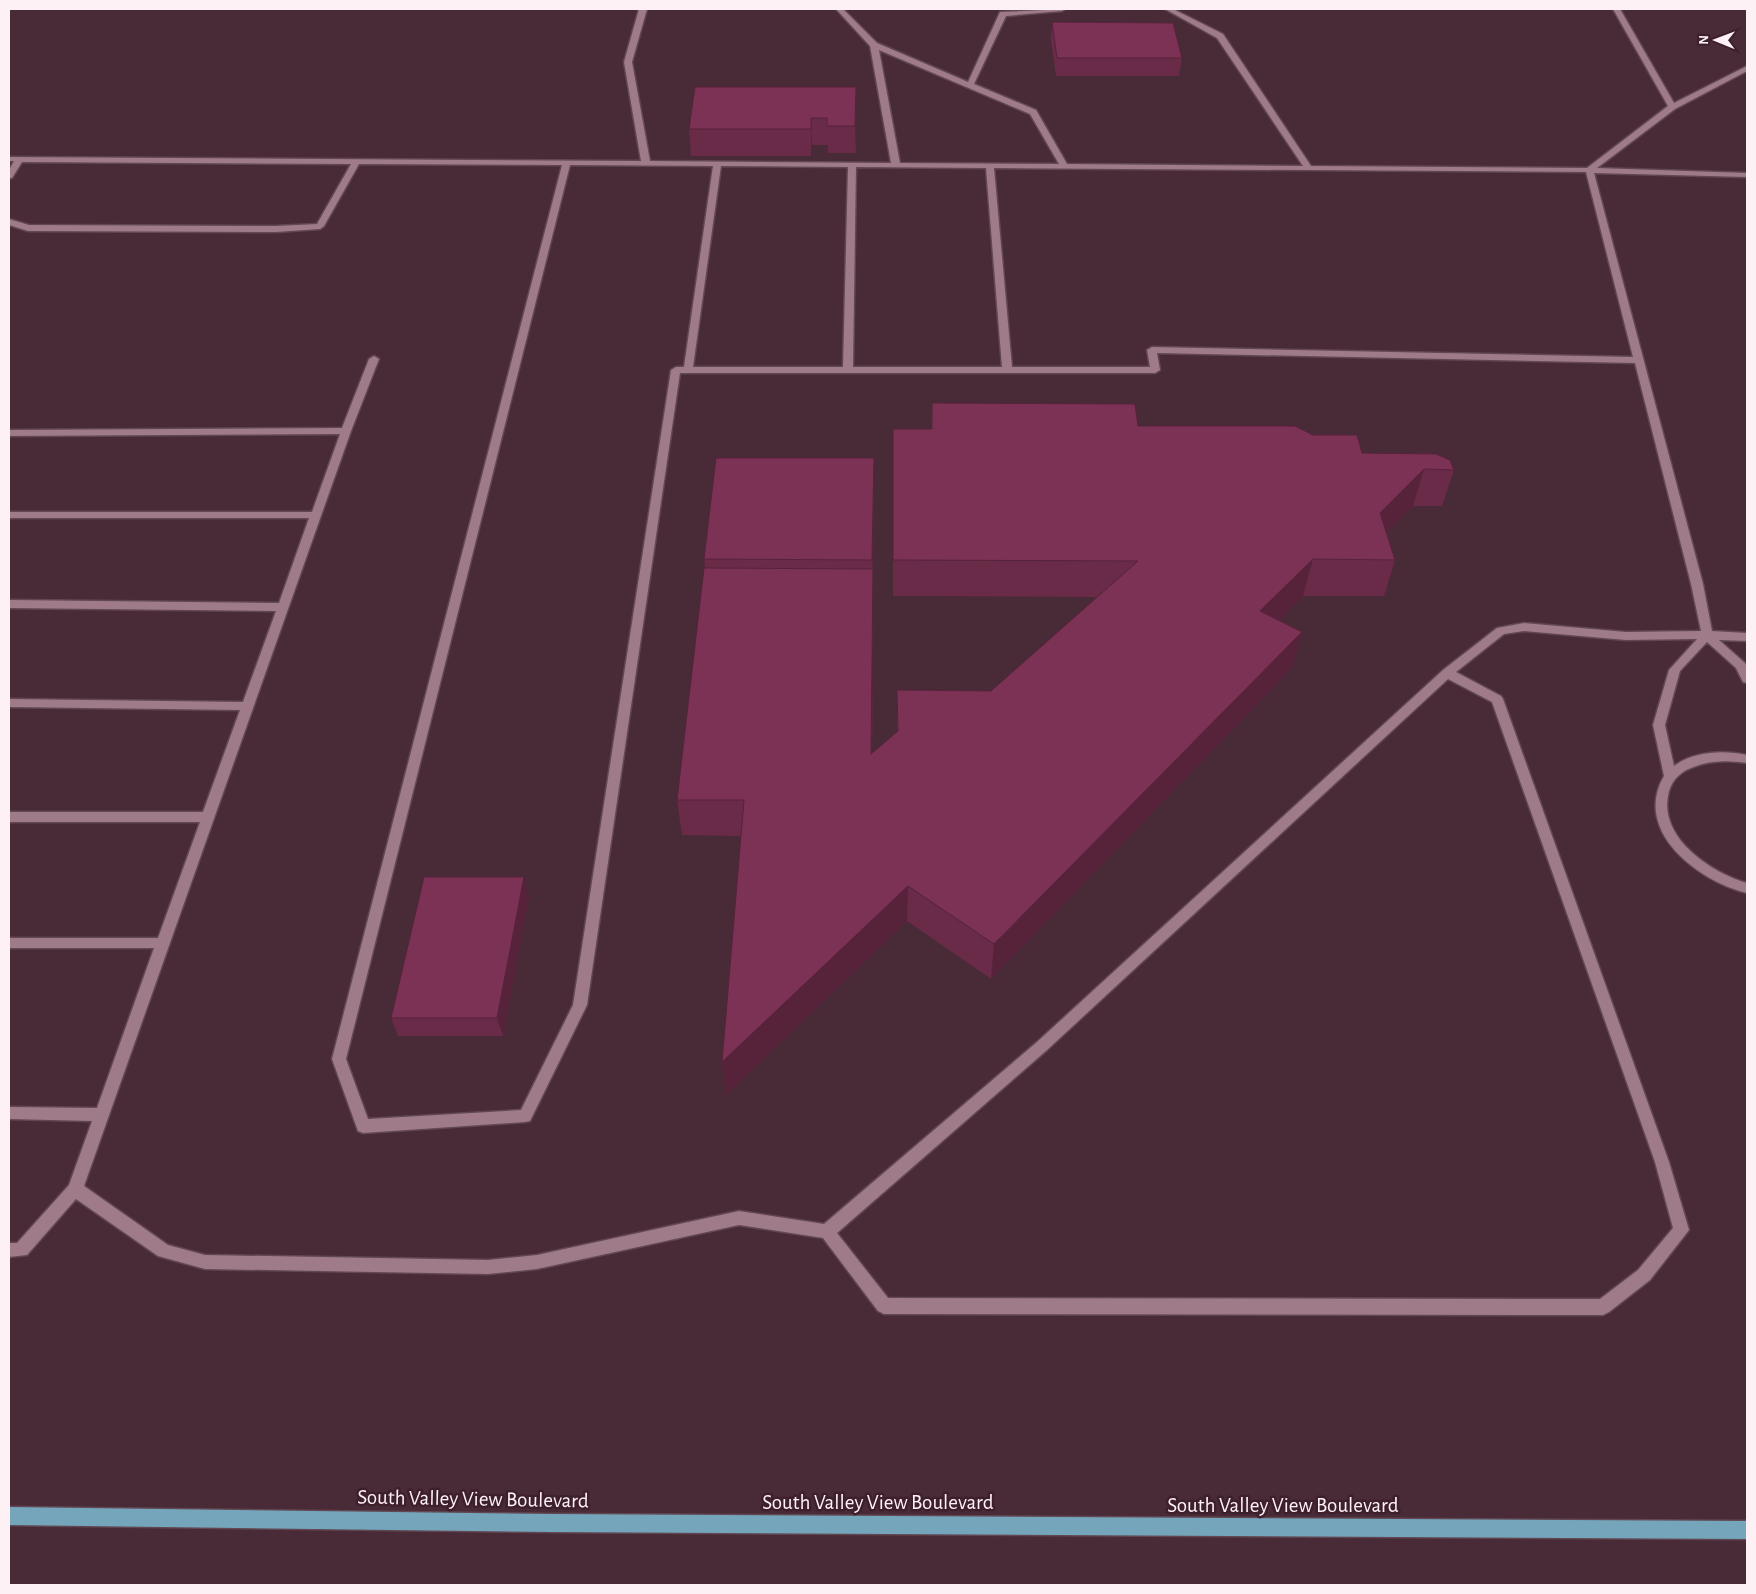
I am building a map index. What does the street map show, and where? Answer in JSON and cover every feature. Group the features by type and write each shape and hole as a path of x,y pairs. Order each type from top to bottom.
{"main road":[{"name":"South Valley View Boulevard","path":"9,1516 562,1523 1747,1530"}],"lane":[{"path":"643,9 628,62 646,164"},
{"path":"839,9 874,45 1033,112 1065,167"},
{"path":"970,85 1003,14 1062,9"},
{"path":"1168,9 1220,36 1309,169"},
{"path":"1616,9 1672,107"},
{"path":"874,45 896,166"},
{"path":"1589,170 1672,107 1747,68"},
{"path":"9,159 1589,170 1747,175"},
{"path":"9,176 20,159"},
{"path":"9,222 28,228 276,229 320,226 356,162"},
{"path":"566,164 339,1059 363,1126 525,1116 580,1005 676,370 1155,370 1152,350 1638,360"},
{"path":"688,370 717,165"},
{"path":"848,370 852,166"},
{"path":"990,167 1007,370"},
{"path":"1589,170 1697,584 1707,635 1741,666 1747,679"},
{"path":"9,1250 21,1250 75,1189 346,431 374,359"},
{"path":"9,433 346,431"},
{"path":"9,514 316,516"},
{"path":"9,604 283,607"},
{"path":"827,1232 1042,1046 1447,673 1501,631 1524,627 1626,636 1707,635 1747,638"},
{"path":"1670,775 1659,724 1675,670 1707,635"},
{"path":"75,1189 164,1251 205,1262 488,1267 538,1262 739,1218 827,1232 884,1306 1603,1307 1644,1275 1681,1230 1662,1162 1497,699 1447,673"},
{"path":"9,703 248,706"},
{"path":"1747,759 1712,756 1690,763 1670,775 1660,792 1660,812 1669,834 1687,855 1712,873 1747,888"},
{"path":"9,817 208,817"},
{"path":"9,943 163,943"},
{"path":"9,1113 102,1115"}],"building":[{"path":"1052,22 1173,23 1182,58 1057,58"},
{"path":"695,87 856,87 855,126 827,126 827,118 811,118 811,129 689,129"},
{"path":"932,403 1135,404 1138,426 1295,426 1313,435 1357,435 1362,453 1436,454 1450,460 1454,470 1424,469 1380,513 1395,560 1313,559 1260,611 1302,632 994,944 908,886 722,1062 744,800 677,800 704,568 873,569 871,754 898,731 897,690 991,691 1138,561 893,560 893,429 932,429"},
{"path":"716,458 874,458 872,560 704,559"},
{"path":"424,877 524,877 497,1018 391,1018"}]}
